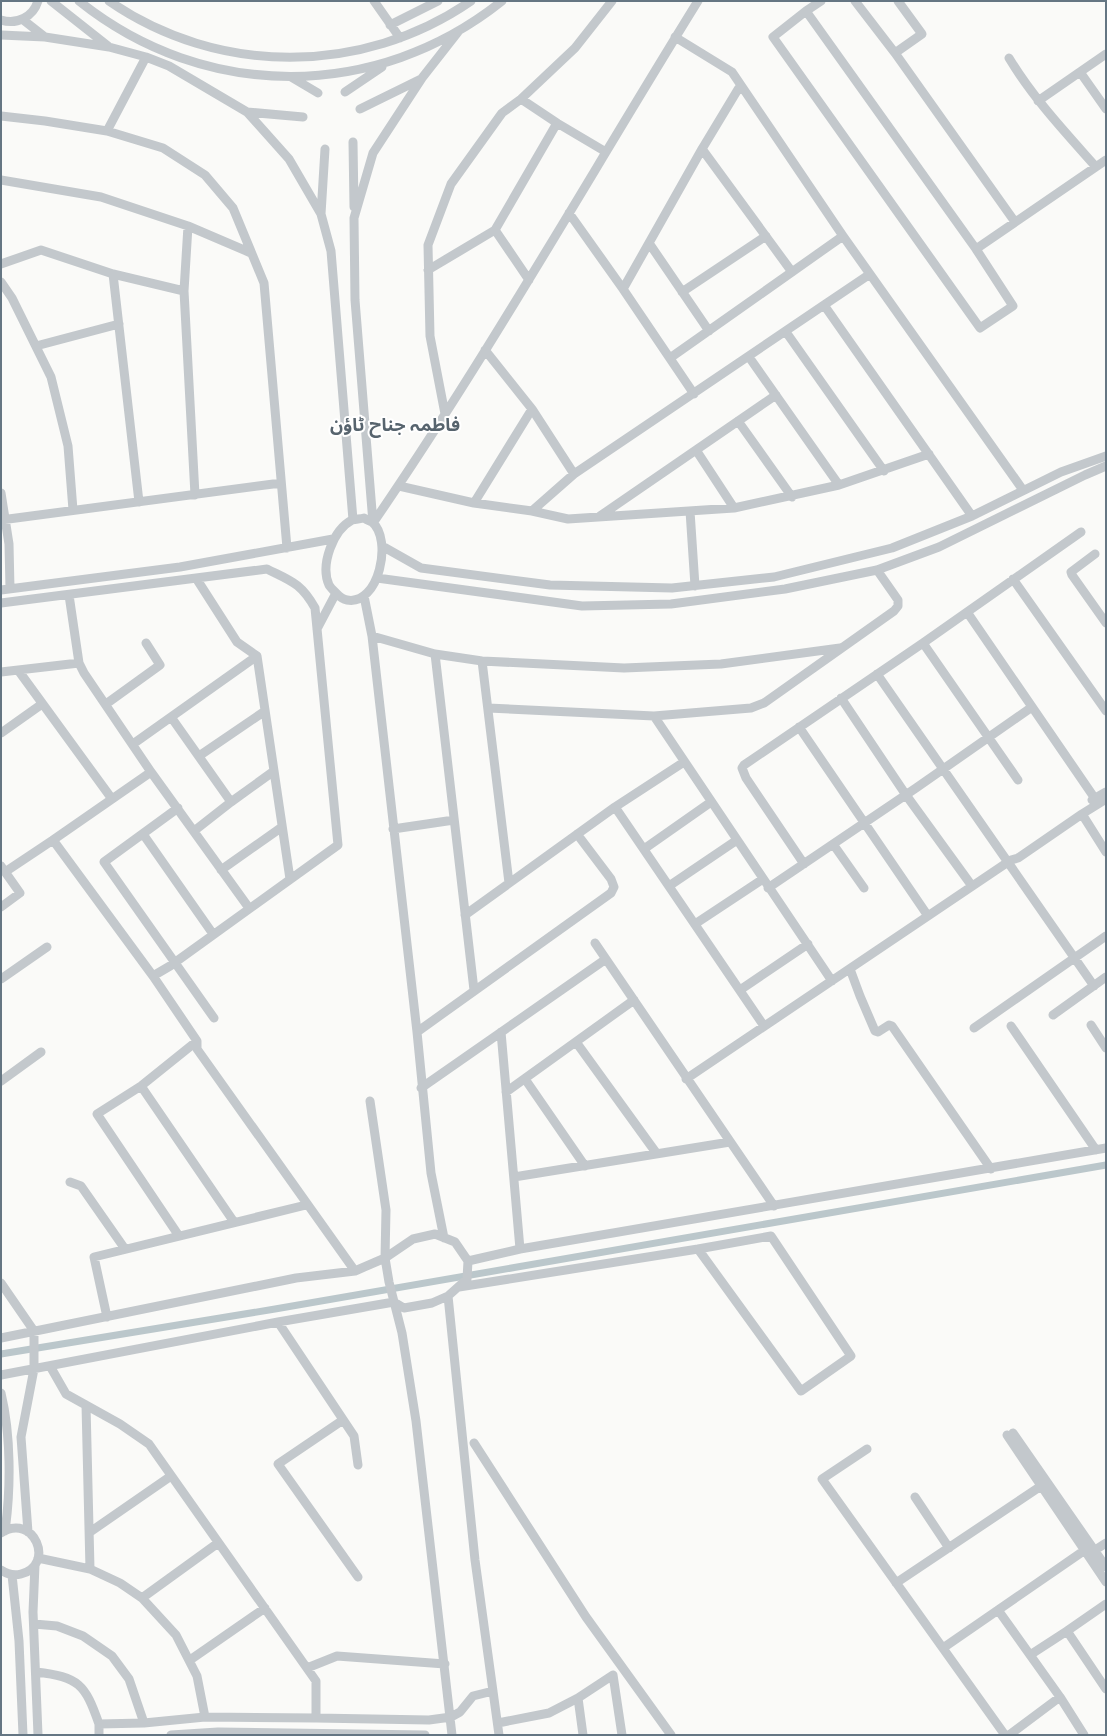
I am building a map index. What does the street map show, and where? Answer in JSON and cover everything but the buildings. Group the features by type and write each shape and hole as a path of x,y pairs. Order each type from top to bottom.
{"street":[{"path":"2,21 22,19 32,13 38,1"},
{"path":"51,1 109,47"},
{"path":"79,1 123,31 158,49 176,56 233,72 291,77 349,72 387,63 424,49 458,32 502,1"},
{"path":"109,1 135,17 169,34 206,46 243,54 280,58 319,57 356,51 400,38 434,23 471,1"},
{"path":"374,1 400,38"},
{"path":"390,25 438,1"},
{"path":"445,414 430,336 428,245 451,184 502,113 521,99 575,48 612,1"},
{"path":"373,523 445,414 529,280 698,1"},
{"path":"806,11 976,249 1013,306 980,328 773,37 806,11 821,1"},
{"path":"856,1 895,53 1015,222"},
{"path":"895,53 922,34 898,1"},
{"path":"22,19 45,37"},
{"path":"354,218 372,153 422,78 458,32"},
{"path":"1,35 45,37 109,47 146,57 169,66 247,112 290,159 321,214 331,251 353,520"},
{"path":"675,37 732,72 740,86 843,236 1023,490"},
{"path":"1038,101 1106,54"},
{"path":"107,131 146,57"},
{"path":"1008,58 1038,101 1096,167"},
{"path":"345,92 387,63"},
{"path":"1080,72 1102,96 1106,109"},
{"path":"291,77 318,93"},
{"path":"360,109 422,78"},
{"path":"623,289 702,148 740,86"},
{"path":"521,99 557,123 606,152"},
{"path":"247,112 303,116"},
{"path":"1,116 45,121 107,131 163,148 205,175 233,208 264,283 287,548"},
{"path":"428,270 496,230 557,123"},
{"path":"353,142 355,300 373,523 380,534 382,546 377,578 364,596 351,601 340,597 329,585 326,571 328,555 333,540 342,527 353,520 364,518 373,523"},
{"path":"321,214 325,148"},
{"path":"702,148 792,272"},
{"path":"976,249 1106,160"},
{"path":"1,180 101,197 188,226 251,253"},
{"path":"569,213 623,289 694,394"},
{"path":"188,226 184,291 195,495"},
{"path":"496,230 529,280"},
{"path":"682,292 766,236"},
{"path":"670,358 843,236"},
{"path":"649,243 709,331"},
{"path":"1,264 41,250 113,274 184,291"},
{"path":"113,274 139,502"},
{"path":"532,511 574,474 870,274"},
{"path":"1,282 12,298 51,377 68,446 73,510"},
{"path":"824,305 972,516"},
{"path":"36,346 119,324"},
{"path":"786,332 884,471"},
{"path":"485,350 532,409 574,474"},
{"path":"749,357 839,486"},
{"path":"599,517 776,395"},
{"path":"474,503 532,409"},
{"path":"738,421 792,497"},
{"path":"696,450 734,508"},
{"path":"398,486 474,503 532,511 568,519 734,508 839,486 928,454"},
{"path":"382,546 421,568 550,585 672,588 774,577 892,548 972,516 1061,472 1106,456"},
{"path":"377,578 582,606 671,604 785,589 878,570 939,547 1106,466"},
{"path":"3,519 281,484"},
{"path":"1,493 3,519 9,544 6,589 180,566 333,540"},
{"path":"690,511 695,586"},
{"path":"804,864 746,778 742,768 1081,532"},
{"path":"1095,554 1071,572 1105,618"},
{"path":"1,603 266,569 298,585 309,597 315,608 338,845 175,962 153,976"},
{"path":"488,708 654,716 751,708 764,703 894,611 898,606 898,600 878,570"},
{"path":"196,578 237,642 257,656 290,879"},
{"path":"1013,579 1106,711"},
{"path":"316,630 336,593"},
{"path":"69,595 79,663 84,674 106,704 151,772 249,908"},
{"path":"364,596 372,636 417,1032 421,1088 431,1173 444,1238"},
{"path":"967,612 1032,707 1100,800"},
{"path":"372,636 434,654 482,661 632,668 721,664 843,648"},
{"path":"923,643 1018,780"},
{"path":"106,704 160,665 146,644"},
{"path":"434,654 474,990"},
{"path":"133,744 257,656"},
{"path":"482,661 509,883"},
{"path":"1,672 79,663"},
{"path":"18,670 112,799"},
{"path":"877,674 1009,861 1094,986"},
{"path":"841,698 906,795 972,886"},
{"path":"1,733 42,704"},
{"path":"768,888 906,795 1032,707"},
{"path":"199,756 265,711"},
{"path":"654,716 768,888 808,944 832,981"},
{"path":"171,717 231,802"},
{"path":"799,727 928,916"},
{"path":"465,915 615,807 684,762"},
{"path":"194,831 274,771"},
{"path":"1,907 20,894 3,869 53,840 151,772"},
{"path":"686,1079 1009,861 1018,858 1082,814 1100,800 1106,792"},
{"path":"1009,861 1014,854 1100,800"},
{"path":"644,849 711,802"},
{"path":"615,807 764,1026"},
{"path":"178,808 104,862 214,1018"},
{"path":"1082,814 1106,852"},
{"path":"393,829 454,820"},
{"path":"221,870 282,827"},
{"path":"143,834 213,934"},
{"path":"417,1032 611,893 614,887 611,879 577,834"},
{"path":"53,840 153,976 197,1041 197,1048 306,1205 354,1271"},
{"path":"670,886 736,840"},
{"path":"833,844 864,888"},
{"path":"695,924 763,879"},
{"path":"974,1028 1106,936"},
{"path":"595,942 686,1079 774,1206"},
{"path":"740,990 808,944"},
{"path":"1,979 47,947"},
{"path":"421,1088 606,960"},
{"path":"850,969 875,1030 878,1032 889,1025 892,1026 991,1168"},
{"path":"1054,1015 1106,977"},
{"path":"506,1092 634,1000"},
{"path":"1090,1025 1106,1048"},
{"path":"1011,1026 1096,1150"},
{"path":"501,1032 520,1249"},
{"path":"179,1236 98,1114 141,1086 197,1041"},
{"path":"576,1042 657,1154"},
{"path":"1,1081 41,1052"},
{"path":"525,1079 585,1166"},
{"path":"141,1086 234,1222"},
{"path":"370,1101 386,1210 385,1258 388,1282 402,1333 416,1420 452,1735"},
{"path":"514,1177 730,1142"},
{"path":"468,1261 520,1249 1106,1148"},
{"path":"70,1182 81,1186 125,1249"},
{"path":"108,1317 94,1257 306,1205"},
{"path":"1,1338 296,1278 354,1271 385,1258 413,1239 435,1234 455,1242 468,1261 467,1279 448,1296 432,1303 404,1308 394,1302 278,1322 1,1375"},
{"path":"459,1287 771,1236 852,1356 801,1391 698,1249"},
{"path":"1,1283 34,1331 34,1369 21,1437 28,1532"},
{"path":"448,1296 474,1560 499,1735"},
{"path":"278,1322 354,1436 358,1465"},
{"path":"50,1366 66,1394 149,1444 316,1681 316,1718"},
{"path":"1,1393 6,1415 9,1491 2,1533"},
{"path":"86,1405 90,1569"},
{"path":"343,1420 278,1464 358,1577"},
{"path":"1106,1567 1010,1434 1041,1486 1106,1582"},
{"path":"474,1443 586,1617 671,1735"},
{"path":"867,1449 822,1479 1005,1735"},
{"path":"90,1532 171,1476"},
{"path":"896,1583 1041,1486"},
{"path":"916,1497 949,1548"},
{"path":"2,1533 14,1528 28,1532 38,1543 33,1612 38,1735"},
{"path":"142,1598 218,1543"},
{"path":"1095,1550 1106,1543"},
{"path":"943,1648 1085,1550"},
{"path":"37,1562 90,1569 120,1583 142,1598 176,1635 190,1660 197,1676 204,1717"},
{"path":"1,1570 12,1575 17,1575 27,1572 37,1562"},
{"path":"12,1575 19,1642 23,1735"},
{"path":"1030,1655 1106,1604"},
{"path":"190,1660 265,1608"},
{"path":"998,1610 1060,1697 1084,1735"},
{"path":"34,1624 57,1626 83,1636 112,1656 129,1679 144,1723"},
{"path":"1067,1631 1106,1689"},
{"path":"307,1668 337,1656 445,1664"},
{"path":"36,1672 59,1675 72,1680 79,1685 91,1701 99,1724 99,1735"},
{"path":"498,1723 549,1713 578,1698 613,1674 622,1735"},
{"path":"99,1724 144,1723 204,1717 429,1720 451,1717 460,1712 473,1696 493,1691"},
{"path":"1009,1735 1060,1697"},
{"path":"578,1698 583,1735"},
{"path":"171,1735 233,1732 425,1735"}],"waterway":[{"path":"1,1354 275,1309 1106,1165"}],"district":[{"name":"فاطمہ جناح ٹاؤن","path":"395,425"}]}
